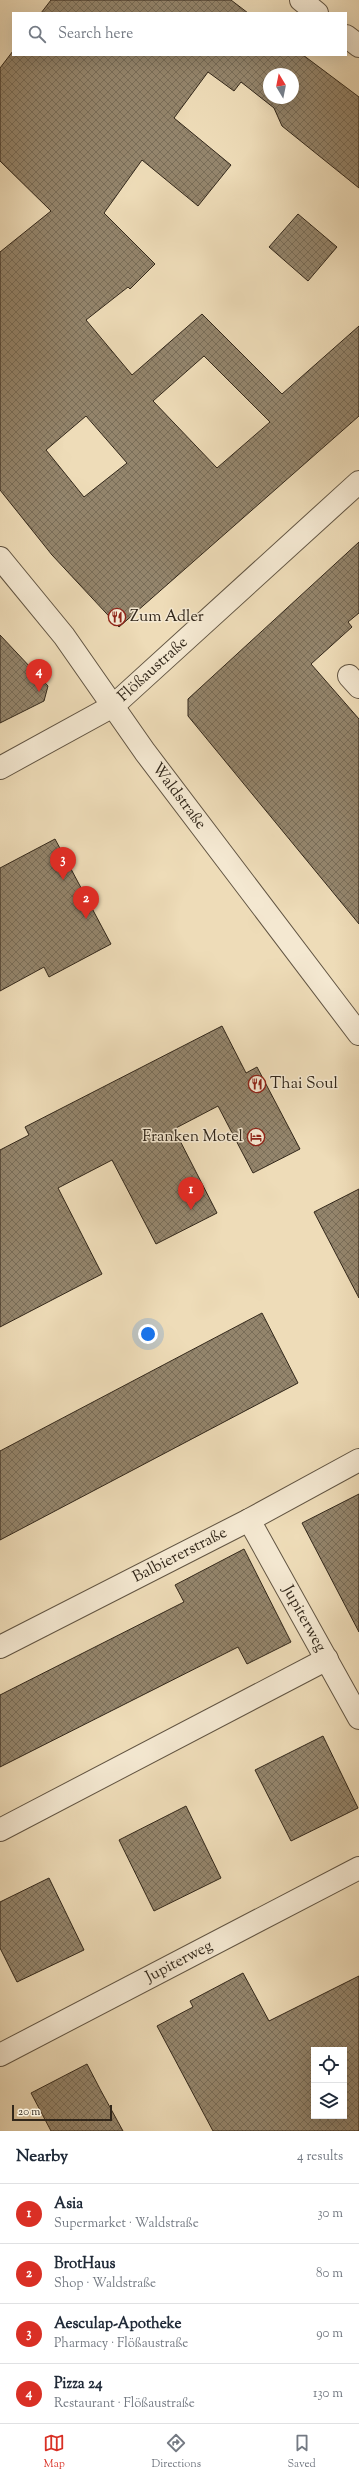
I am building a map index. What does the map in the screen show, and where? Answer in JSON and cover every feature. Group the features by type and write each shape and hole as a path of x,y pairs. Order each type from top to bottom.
{"street":[{"path":"301,0 316,12"},
{"path":"347,37 359,46"},
{"name":"Flößaustraße","path":"0,768 113,706 359,482"},
{"name":"Waldstraße","path":"0,558 64,636 156,768 359,1034"},
{"name":"Balbiererstraße","path":"0,1647 249,1520 359,1460"},
{"name":"Jupiterweg","path":"249,1520 359,1718"},
{"path":"0,1830 327,1659"},
{"name":"Jupiterweg","path":"0,2055 359,1868"}],"building":[{"path":"51,0 231,0 247,12 42,12"},
{"path":"12,52 12,56 304,56 359,97 359,188 282,126 274,108 269,104 299,104 299,68 263,68 263,99 241,82 234,91 208,72 174,118 231,165 198,206 142,160 104,213 155,264 130,289 128,287 86,320 132,375 202,314 282,394 359,326 359,416 119,627 52,555 0,490 0,252 51,211 0,161 0,68","holes":["204,356 270,422 217,468 153,401","86,416 127,463 84,497 46,450"]},
{"path":"298,214 337,247 308,281 269,247"},
{"path":"359,542 359,613 348,622 352,627 311,664 359,719 359,924 188,716 188,699"},
{"path":"0,635 48,686 44,701 0,723"},
{"path":"55,839 111,944 49,977 44,967 0,991 0,868"},
{"path":"222,1026 246,1073 257,1067 300,1149 253,1173 218,1106 174,1129 217,1213 156,1244 112,1160 58,1188 102,1274 0,1327 0,1150 29,1135 25,1127"},
{"path":"359,1189 359,1298 314,1212"},
{"path":"262,1313 298,1383 0,1540 0,1451"},
{"path":"359,1494 359,1632 302,1523"},
{"path":"244,1549 291,1642 247,1664 238,1647 0,1767 0,1695 184,1602 175,1585"},
{"path":"323,1736 358,1808 291,1841 255,1770"},
{"path":"186,1806 221,1878 154,1911 119,1840"},
{"path":"49,1878 84,1950 17,1982 0,1948 0,1902"},
{"path":"243,1973 269,2021 359,1976 359,2131 213,2131 157,2026 193,2007 190,2001"},
{"path":"87,2064 123,2131 51,2131 31,2093"}],"place":[{"name":"Zum Adler","path":"117,617"},
{"name":"Pizza 24","path":"39,692"},
{"name":"Aesculap-Apotheke","path":"63,880"},
{"name":"BrotHaus","path":"86,919"},
{"name":"Thai Soul","path":"257,1084"},
{"name":"Franken Motel","path":"256,1137"},
{"name":"Asia","path":"191,1210"}]}
